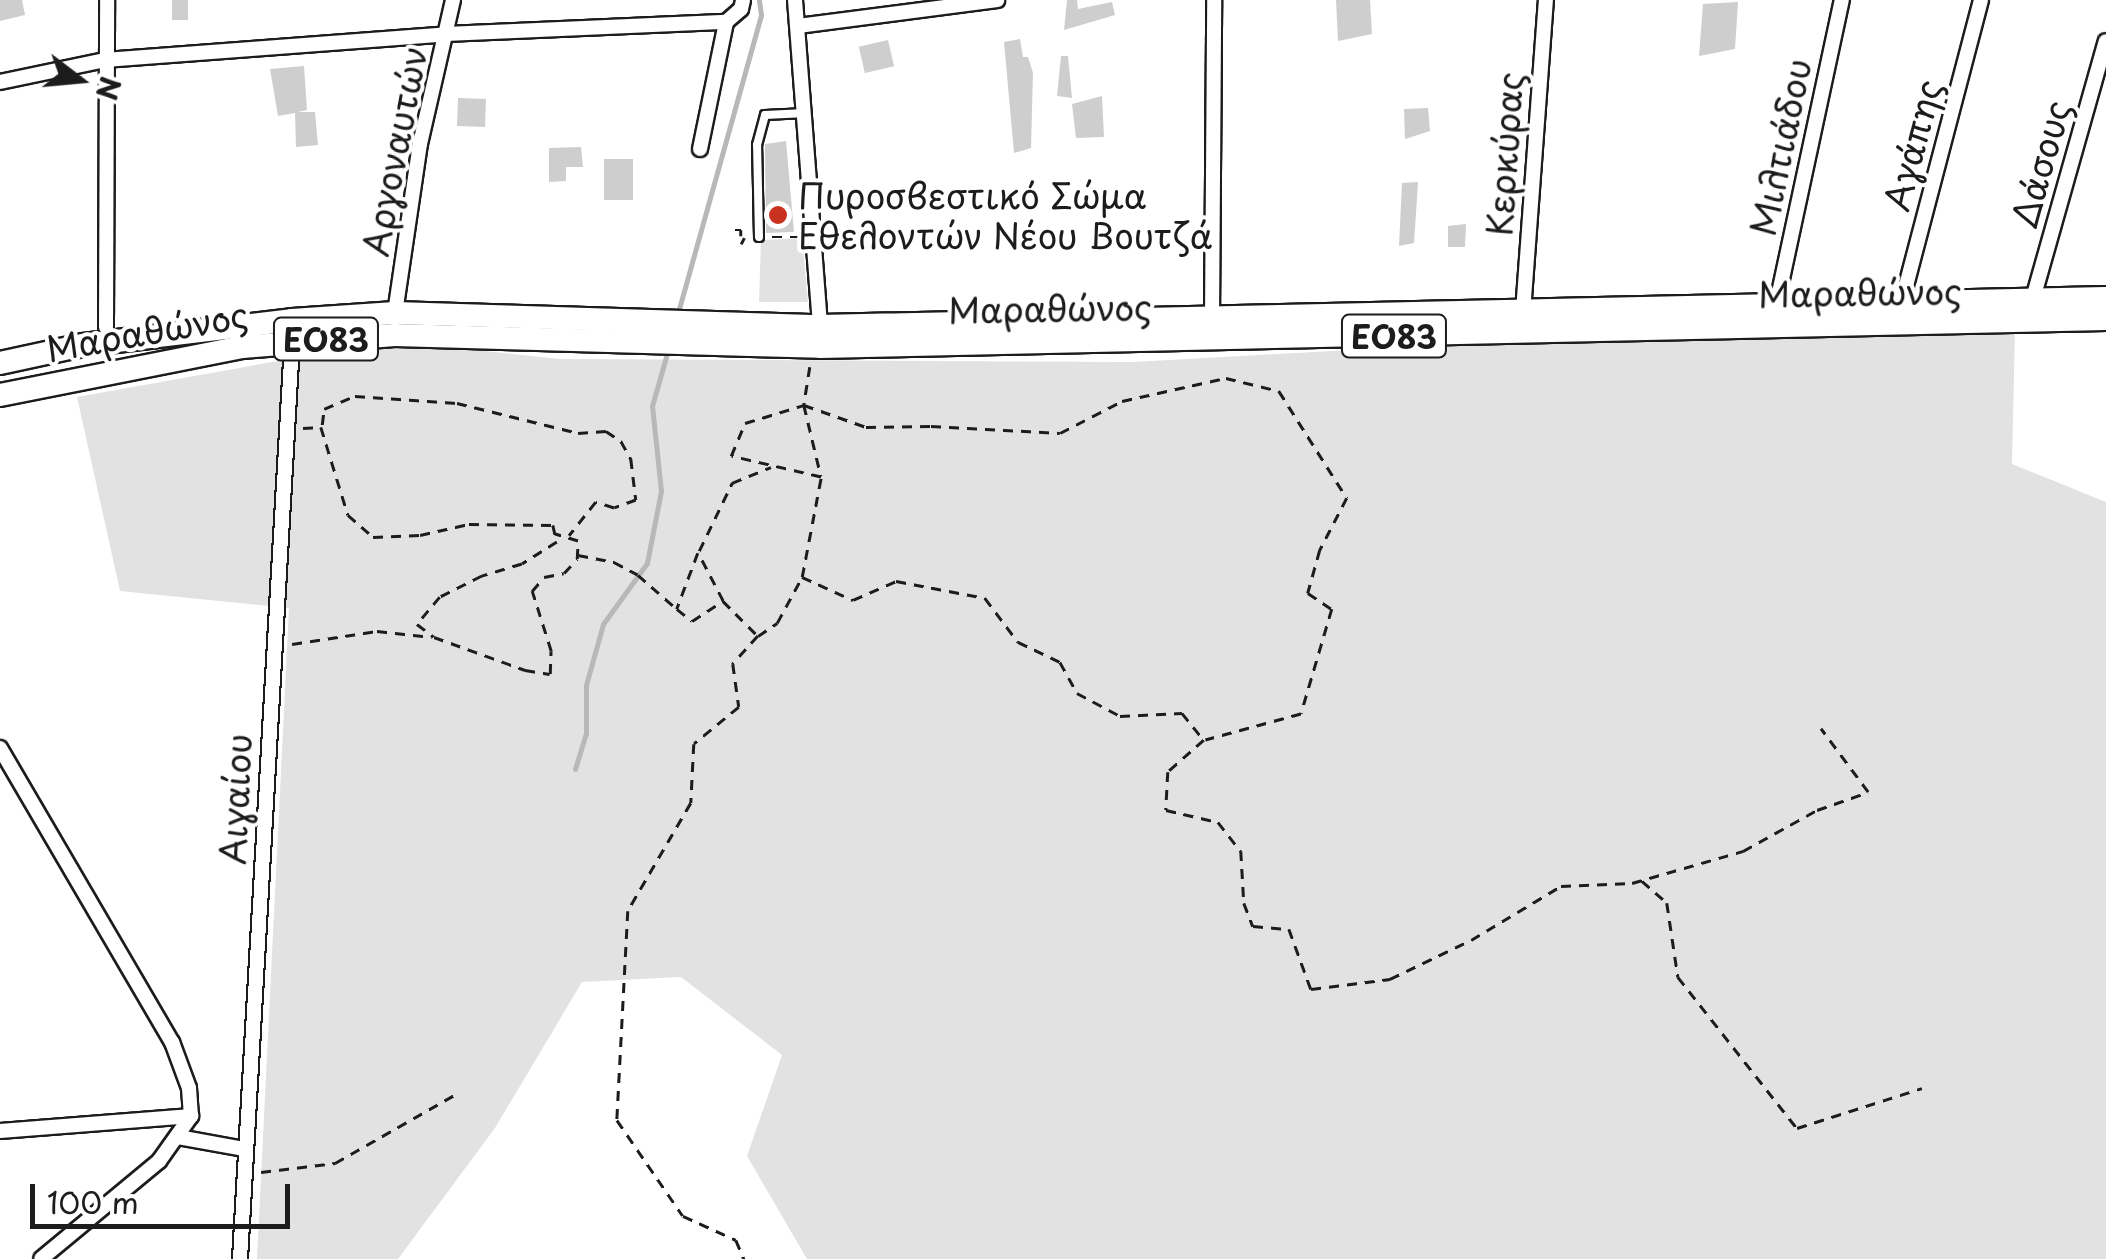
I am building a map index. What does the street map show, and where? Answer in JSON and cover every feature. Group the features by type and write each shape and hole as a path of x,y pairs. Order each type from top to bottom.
{"main road":[{"name":"Μαραθώνος","path":"820,336 1212,318 2106,298"},
{"name":"Μαραθώνος","path":"0,363 82,345 292,320 395,313 659,332"},
{"name":"Μαραθώνος","path":"0,395 223,351 395,334 685,332 820,336 2106,319"}],"street":[{"path":"106,327 108,0"},
{"name":"Αργοναυτών","path":"395,313 420,144 453,0"},
{"path":"700,149 726,22 741,9 743,0"},
{"path":"795,0 820,336"},
{"path":"798,26 997,0"},
{"path":"1212,318 1214,0"},
{"name":"Κερκύρας","path":"1522,312 1546,0"},
{"name":"Μιλτιάδου","path":"1776,307 1842,0"},
{"name":"Αγάπης","path":"1900,305 1982,0"},
{"path":"0,82 105,60 447,34 726,22"},
{"name":"Δάσους","path":"2032,302 2106,42"},
{"name":"Αιγαίου","path":"240,1259 292,342"},
{"path":"0,748 172,1042 189,1088 191,1116 178,1138 158,1161 41,1259"},
{"path":"0,1131 191,1116"},
{"path":"178,1138 245,1148"}],"lane":[{"path":"759,237 757,145 765,114 806,113"}],"path":[{"path":"735,230 741,230 741,244"},
{"path":"741,238 815,237"},
{"path":"744,1259 736,1240 683,1216 617,1120 628,911 691,804 694,744 739,706 732,664 758,636 778,623 802,577 821,478 804,405 805,377 820,336"},
{"path":"821,478 731,456 745,423 804,405 866,428 932,426 1060,433 1122,401 1226,378 1279,391 1346,498 1320,550 1308,593 1332,609 1301,714 1204,740 1168,772 1166,810 1218,822 1241,851 1244,904 1253,926 1289,929 1311,989 1390,979 1471,940 1561,886 1641,880 1743,850 1817,810 1868,792 1821,729"},
{"path":"434,637 417,624 440,596 482,576 522,564 557,542 553,525 524,522 373,537 348,515 322,427 324,409 356,396 457,403 578,433 606,431 621,440 631,459 636,500 614,508 596,502 568,538"},
{"path":"286,429 322,427"},
{"path":"677,609 732,484 773,467"},
{"path":"274,646 377,631 434,637 524,670 550,674 552,651 532,592 544,576 564,572 577,555 578,540 555,534"},
{"path":"698,554 723,601 758,636"},
{"path":"577,555 614,562 638,575 692,621 723,601"},
{"path":"802,577 853,600 896,581 985,598 1018,642 1060,662 1078,693 1120,716 1182,713 1204,740"},
{"path":"1641,880 1667,903 1678,978 1797,1128 1922,1088"},
{"path":"244,1174 334,1163 454,1095"}],"shaded area":[{"path":"802,238 808,302 759,302 761,240"},
{"path":"2015,330 2012,464 2106,502 2106,1259 807,1259 747,1156 782,1055 681,977 582,982 495,1128 398,1259 257,1259 289,608 120,591 77,397 390,341 560,359 1134,362 1421,346"}],"building":[{"path":"0,0 22,0 25,15 0,21"},
{"path":"172,0 188,0 188,20 172,20"},
{"path":"1067,0 1077,0 1078,9 1112,2 1115,15 1064,30"},
{"path":"1336,0 1370,0 1372,34 1338,41"},
{"path":"1738,2 1735,49 1699,56 1703,4"},
{"path":"1020,39 1023,57 1028,57 1033,73 1031,148 1014,153 1004,42"},
{"path":"888,40 894,66 865,73 859,47"},
{"path":"1061,56 1068,56 1072,98 1057,96"},
{"path":"304,66 307,110 298,112 315,112 318,145 296,147 295,113 278,116 270,69"},
{"path":"1102,96 1104,137 1076,138 1072,104"},
{"path":"458,98 486,99 485,127 457,126"},
{"path":"1428,108 1430,131 1405,139 1404,109"},
{"path":"786,141 794,232 766,233 765,144"},
{"path":"581,147 583,167 566,167 566,181 549,182 549,148"},
{"path":"604,159 633,159 633,200 604,200"},
{"path":"1418,182 1414,243 1399,246 1402,183"},
{"path":"1466,224 1465,247 1448,247 1448,226"}],"waterway":[{"path":"677,316 761,15 759,0"},
{"path":"575,769 586,734 586,685 603,624 647,563 661,491 652,406 668,350"}],"place":[{"name":"Πυροσβεστικό Σώμα Εθελοντών Νέου Βουτζά","path":"778,215"}]}
